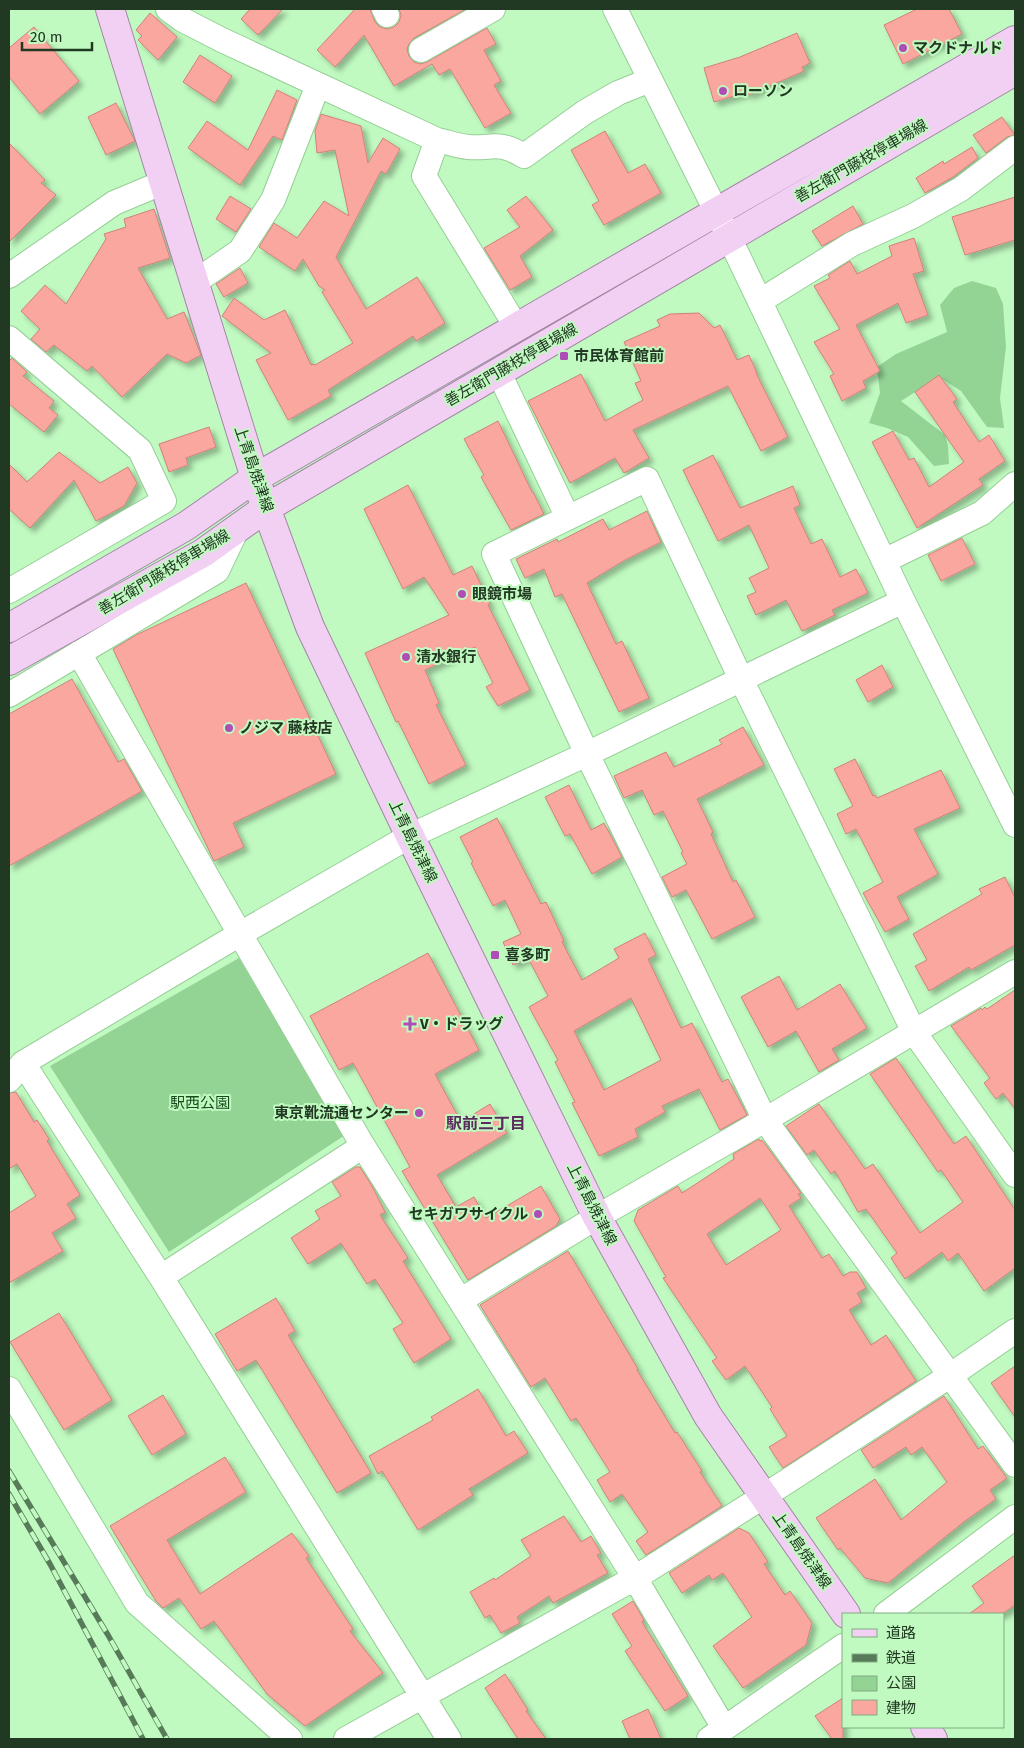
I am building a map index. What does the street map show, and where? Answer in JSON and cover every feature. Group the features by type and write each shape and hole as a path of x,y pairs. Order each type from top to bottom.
{"main road":[{"name":"上青島焼津線","path":"110,9 255,478 310,627 410,836 597,1216 708,1416 845,1613"},
{"name":"善左衛門藤枝停車場線","path":"9,628 186,526 255,478 1015,40"},
{"name":"善左衛門藤枝停車場線","path":"9,661 203,553 266,508 1015,70"},
{"path":"925,1728 933,1739"}],"street":[{"path":"168,9 183,20 437,140 467,147 493,145 511,148 524,156 585,112 618,93 650,80"},
{"path":"421,50 492,9"},
{"path":"615,9 760,301 903,601 1015,825"},
{"path":"195,282 240,252 273,200 318,85"},
{"path":"437,140 424,176 517,328"},
{"path":"760,301 852,244 913,216 960,189 1015,148"},
{"path":"9,276 114,203 164,182"},
{"path":"9,338 140,450 164,500 9,591"},
{"path":"499,373 568,518"},
{"path":"1015,1175 914,1032 741,679 647,479 494,554 587,754 765,1120 1015,1465"},
{"path":"884,561 982,513 1015,484"},
{"path":"9,695 217,571 237,529"},
{"path":"449,1739 161,1277 14,1068 410,836 587,754 903,601"},
{"path":"79,653 364,1146 635,1578 717,1734 842,1647"},
{"path":"461,1300 597,1216 765,1120 1015,972"},
{"path":"161,1277 364,1146"},
{"path":"346,1739 635,1578 764,1497 1015,1331"},
{"path":"9,1389 137,1603 290,1739"},
{"path":"887,1613 1015,1517"}],"green space":[{"path":"972,281 996,288 1003,304 1006,347 1000,398 1004,428 987,427 961,391 939,377 901,401 945,435 949,464 934,466 908,437 869,423 880,393 877,367 896,354 947,332 940,305 954,288"},
{"name":"駅西公園","path":"239,958 345,1135 169,1252 50,1066"}],"building":[{"path":"250,9 283,9 258,35 241,19"},
{"path":"355,9 370,9 375,22 380,27 387,29 394,27 399,22 401,15 399,9 466,9 414,38 407,49 409,56 414,62 420,64 427,62 487,28 496,44 484,50 501,81 494,85 511,113 485,128 450,69 439,75 432,64 394,86 364,35 335,67 317,50"},
{"path":"917,9 949,9 962,34 903,64 884,25"},
{"path":"150,13 177,37 158,60 138,40 142,36 136,30"},
{"path":"34,27 79,81 40,114 9,77 9,48"},
{"path":"797,33 810,63 802,67 804,71 749,95 748,92 714,102 704,68 740,57"},
{"path":"200,55 232,76 215,103 183,82"},
{"path":"277,90 297,100 282,140 273,136 240,185 188,148 207,121 248,150"},
{"path":"116,103 135,141 106,155 88,117"},
{"path":"321,114 361,126 368,163 383,138 400,149 386,174 381,171 336,257 366,309 417,277 445,323 416,341 413,336 328,390 331,396 288,420 256,360 271,353 222,316 234,298 264,320 285,310 311,365 315,365 353,343 322,292 325,290 319,286 303,259 295,271 259,247 274,223 297,238 324,201 349,216 335,150 317,153 315,131"},
{"path":"1002,117 1015,135 1007,137 986,153 973,135"},
{"path":"605,131 628,173 645,164 661,193 604,225 592,205 599,201 571,150"},
{"path":"9,143 45,180 41,183 56,195 9,242"},
{"path":"972,147 978,158 953,177 925,193 916,178 943,161 944,164"},
{"path":"230,196 251,209 236,232 216,219"},
{"path":"526,196 553,230 520,256 532,277 510,290 484,248 520,227 507,210"},
{"path":"1015,197 1015,240 965,255 952,217"},
{"path":"853,206 863,224 822,246 812,231"},
{"path":"154,209 170,258 138,268 167,319 184,312 201,355 186,363 167,354 122,397 92,366 87,371 54,345 46,352 31,339 40,329 21,311 45,285 66,304 106,239 104,234 126,227 124,219"},
{"path":"914,238 924,271 913,274 928,315 906,323 898,303 856,325 880,371 863,381 866,388 842,401 830,376 834,374 814,342 840,329 814,286 830,278 828,275 850,261 857,274 892,256 889,246"},
{"path":"240,268 248,283 224,297 216,284"},
{"path":"699,313 714,328 720,325 737,360 749,355 788,437 761,451 728,386 633,430 649,458 624,473 615,458 570,483 528,401 581,374 605,421 643,400 635,383 641,381 624,342 660,326 657,320 670,314"},
{"path":"12,358 27,372 23,376 54,401 49,408 58,415 44,432 9,404 9,361"},
{"path":"939,375 957,399 953,402 979,442 989,435 1005,461 979,479 983,485 917,528 872,442 893,431 909,460 914,458 929,487 964,462 915,392"},
{"path":"498,421 544,514 511,530 481,477 484,475 464,439"},
{"path":"209,427 216,447 186,458 188,465 169,472 159,444"},
{"path":"59,452 100,483 128,467 137,483 124,506 96,521 74,480 30,528 9,509 9,464 27,482"},
{"path":"713,455 740,508 793,486 800,505 794,508 811,544 822,539 840,577 856,569 868,593 832,610 835,615 802,631 786,600 756,615 747,596 756,592 749,578 769,568 749,525 718,541 683,470"},
{"path":"408,485 453,575 472,566 490,604 488,605 530,690 498,706 486,687 493,683 475,647 425,670 439,703 436,705 466,765 429,784 398,721 396,722 365,653 449,615 424,577 403,589 364,509"},
{"path":"647,511 661,542 625,560 587,583 616,644 622,641 649,698 619,712 562,594 555,597 544,569 525,578 516,559 557,539 558,542 603,519 609,530"},
{"path":"962,538 975,564 941,581 928,555"},
{"path":"246,583 336,774 233,823 244,847 214,861 113,649 136,635"},
{"path":"882,665 893,687 868,702 856,680"},
{"path":"72,679 118,762 124,759 142,791 9,866 9,714"},
{"path":"743,727 764,765 697,799 713,832 711,834 733,882 736,880 755,917 712,939 686,890 672,897 662,877 687,864 663,811 654,815 642,790 624,798 614,776 666,752 674,767 722,744 719,740"},
{"path":"855,759 873,796 875,795 877,798 941,770 960,808 914,829 938,874 897,897 909,919 885,932 863,893 883,882 856,829 846,834 837,814 853,806 834,769"},
{"path":"569,785 591,830 604,823 622,857 592,874 570,834 565,836 545,797"},
{"path":"497,818 541,904 546,902 564,941 562,942 582,980 619,958 614,949 645,933 656,955 648,959 681,1028 692,1023 722,1082 728,1079 747,1115 720,1130 699,1089 662,1106 665,1112 635,1129 638,1137 599,1156 572,1103 575,1102 555,1062 558,1060 529,1007 548,996 528,958 513,965 503,942 521,934 505,900 493,906 460,837","holes":["631,998 661,1060 604,1090 574,1031"]},
{"path":"1005,877 1015,898 1015,945 971,970 969,967 929,991 915,966 927,960 913,934 982,894 979,889"},
{"path":"428,953 479,1050 435,1074 461,1122 490,1104 507,1133 437,1175 456,1207 474,1197 486,1218 541,1186 560,1219 556,1226 468,1280 402,1171 410,1167 353,1063 339,1070 310,1016"},
{"path":"779,976 797,1010 840,984 867,1028 832,1049 839,1060 819,1072 796,1031 768,1047 741,997"},
{"path":"1015,990 1015,1109 1003,1093 996,1099 984,1083 990,1078 951,1026 981,1008 982,1010 985,1007 987,1009"},
{"path":"896,1058 954,1144 966,1136 1015,1210 1015,1268 984,1291 958,1253 948,1261 942,1252 905,1279 891,1258 897,1253 866,1209 858,1212 835,1171 831,1174 814,1150 807,1155 786,1126 819,1104 865,1169 873,1164 920,1233 963,1202 941,1170 938,1172 870,1074"},
{"path":"16,1092 34,1122 37,1120 49,1139 47,1141 80,1195 67,1204 76,1218 52,1233 63,1251 9,1283 9,1213 36,1196 17,1164 9,1169 9,1093"},
{"path":"759,1139 760,1141 762,1140 801,1193 798,1194 801,1198 789,1206 822,1258 829,1254 843,1276 850,1272 857,1272 866,1288 857,1293 862,1302 849,1310 871,1345 886,1335 916,1381 783,1468 769,1447 787,1436 770,1409 772,1407 745,1366 726,1380 712,1361 717,1358 663,1278 666,1277 634,1221 638,1210 678,1186 682,1193 734,1159 733,1154","holes":["760,1198 781,1230 726,1265 707,1234"]},
{"path":"356,1167 360,1167 372,1186 385,1212 380,1215 408,1258 403,1261 451,1339 414,1363 393,1329 403,1323 375,1279 367,1284 341,1243 308,1264 291,1238 320,1219 315,1211 341,1196 332,1182"},
{"path":"568,1251 675,1433 677,1432 722,1506 646,1555 636,1541 648,1532 622,1494 610,1502 597,1480 610,1472 576,1418 571,1421 545,1378 531,1387 480,1305"},
{"path":"276,1298 295,1331 288,1335 371,1473 337,1493 256,1360 237,1371 215,1334"},
{"path":"59,1313 112,1400 64,1430 10,1342"},
{"path":"1015,1366 1015,1417 991,1383"},
{"path":"478,1389 506,1436 514,1431 528,1453 469,1489 473,1495 418,1530 382,1471 378,1474 369,1456 433,1420 431,1417"},
{"path":"163,1395 186,1434 152,1455 128,1416"},
{"path":"944,1396 978,1449 983,1446 1007,1478 990,1490 996,1499 965,1521 888,1583 865,1578 840,1548 838,1550 816,1518 875,1479 901,1520 947,1482 922,1447 911,1455 906,1447 873,1468 861,1450"},
{"path":"225,1457 246,1492 167,1540 200,1594 292,1533 309,1556 306,1558 353,1629 350,1631 383,1673 305,1726 267,1694 214,1621 201,1629 179,1598 163,1608 156,1601 110,1526"},
{"path":"564,1516 581,1542 591,1536 601,1553 597,1555 608,1573 553,1603 549,1596 517,1617 520,1623 501,1633 490,1615 485,1618 470,1592 494,1578 495,1580 531,1556 521,1540"},
{"path":"739,1528 749,1533 768,1562 764,1564 785,1595 790,1591 812,1623 806,1645 743,1688 713,1646 752,1617 723,1573 712,1580 709,1575 682,1593 669,1573"},
{"path":"1015,1555 1015,1605 1003,1613 970,1613 984,1603 972,1586"},
{"path":"633,1601 644,1620 642,1622 688,1696 665,1711 625,1651 632,1646 612,1614"},
{"path":"505,1674 528,1710 526,1711 546,1739 518,1739 485,1688"},
{"path":"842,1699 843,1739 832,1739 815,1716"},
{"path":"648,1709 661,1739 630,1739 622,1721"}],"railway":[{"path":"9,1471 108,1635 167,1739"},
{"path":"9,1494 50,1564 143,1739"}],"place":[{"name":"マクドナルド","path":"903,48"},
{"name":"ローソン","path":"723,91"},
{"name":"市民体育館前","path":"564,356"},
{"name":"眼鏡市場","path":"462,594"},
{"name":"清水銀行","path":"406,657"},
{"name":"ノジマ 藤枝店","path":"229,728"},
{"name":"喜多町","path":"495,955"},
{"name":"V・ドラッグ","path":"410,1024"},
{"name":"東京靴流通センター","path":"419,1113"},
{"name":"セキガワサイクル","path":"538,1214"}],"district":[{"name":"駅前三丁目","path":"486,1123"}]}
